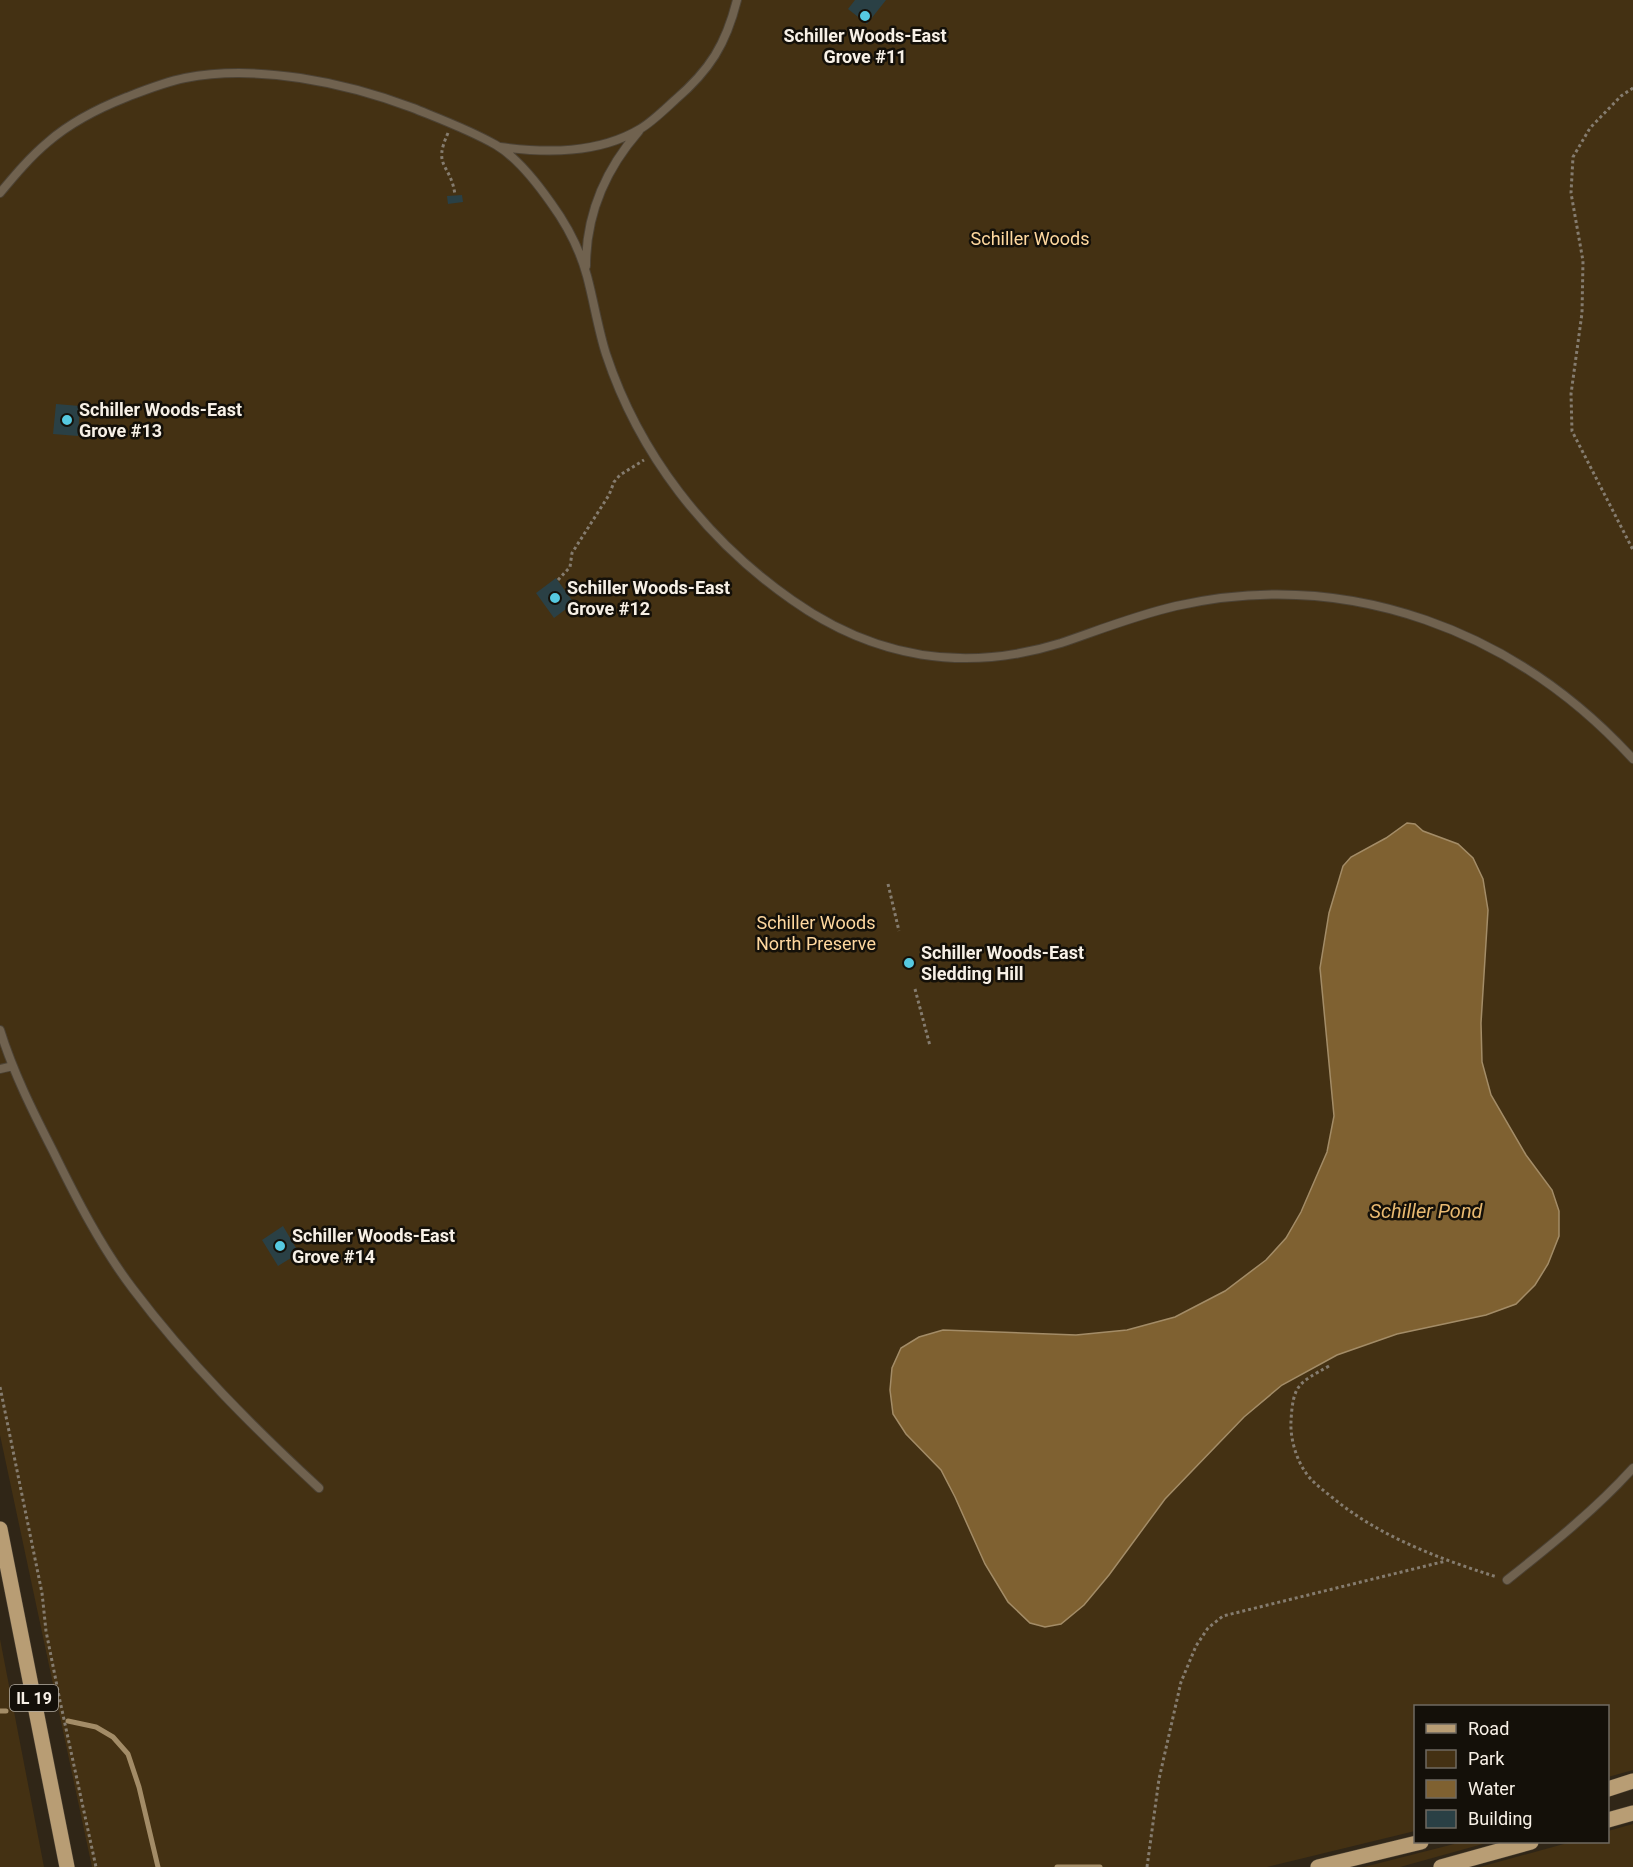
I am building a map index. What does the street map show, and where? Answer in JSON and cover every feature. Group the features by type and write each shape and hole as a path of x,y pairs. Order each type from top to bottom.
{"main road":[{"name":"IL 19","path":"0,1529 67,1867"},
{"path":"1609,1788 1633,1781"},
{"path":"1609,1820 1633,1813"},
{"path":"1318,1867 1416,1843"},
{"path":"1441,1867 1528,1843"}],"lane":[{"path":"586,272 589,225 595,204 613,163 640,129 688,90 706,70 719,52 737,0"},
{"path":"0,194 28,161 52,139 76,122 131,95 184,78 241,73 337,85 400,103 499,147 519,164 551,203 576,245 586,272 605,350 617,385 653,454 694,511 718,538 753,570 820,618 866,640 889,648 938,657 990,658 1057,644 1140,616 1204,600 1288,595 1346,600 1412,615 1472,639 1533,672 1574,702 1633,759"},
{"path":"499,147 527,150 579,149 619,138 640,129"},
{"path":"0,1030 27,1099 73,1192 132,1288 221,1394 320,1488"},
{"path":"0,1069 13,1066"},
{"path":"1507,1580 1561,1537 1612,1490 1633,1467"}],"path":[{"path":"1633,88 1621,96 1590,128 1573,157 1571,193 1583,261 1582,313 1571,394 1572,431 1633,550"},
{"path":"452,125 440,155 441,161 451,176 455,195"},
{"path":"558,580 570,567 572,553 609,495 614,482 620,475 653,454"},
{"path":"888,884 899,931"},
{"path":"915,989 930,1046"},
{"path":"1329,1366 1299,1383 1294,1396 1291,1428 1299,1460 1306,1473 1340,1504 1367,1522 1446,1561 1507,1580"},
{"path":"0,1387 40,1582 46,1631 96,1867"},
{"path":"1148,1867 1159,1779 1181,1682 1196,1646 1208,1628 1223,1616 1446,1561"}],"green space":[{"name":"Schiller Woods North Preserve","path":"0,0 1633,0 1633,1770 1609,1777 1609,1705 1414,1705 1414,1831 1267,1867 92,1867 0,1435"},
{"path":"0,1639 44,1867 0,1867"},
{"path":"1633,1824 1633,1867 1480,1867 1567,1843 1609,1843 1609,1831"},
{"path":"1458,1843 1486,1843 1400,1867 1364,1867"}],"water":[{"name":"Schiller Pond","path":"1407,823 1415,824 1423,831 1458,844 1473,858 1483,879 1488,910 1481,1023 1482,1062 1491,1095 1526,1155 1552,1190 1559,1211 1559,1236 1548,1264 1535,1285 1516,1304 1486,1315 1397,1334 1337,1355 1282,1385 1244,1417 1165,1499 1084,1605 1061,1624 1045,1627 1030,1623 1008,1602 985,1564 941,1470 906,1434 893,1414 890,1390 892,1368 901,1348 919,1337 943,1330 1076,1335 1127,1330 1175,1317 1225,1291 1266,1260 1286,1238 1301,1212 1327,1152 1334,1116 1320,968 1329,913 1343,866 1351,857 1386,838"}],"building":[{"name":"Schiller Woods-East Grove #11","path":"855,0 886,0 867,24 848,9"},
{"path":"462,195 463,202 448,204 447,196"},
{"name":"Schiller Woods-East Grove #13","path":"56,404 80,406 78,436 53,434"},
{"name":"Schiller Woods-East Grove #12","path":"556,578 574,603 554,618 536,593"},
{"name":"Schiller Woods-East Grove #14","path":"283,1226 299,1253 278,1266 262,1240"}],"waterway":[{"path":"0,1711 6,1711"},
{"path":"68,1721 96,1727 113,1737 128,1754 139,1787 158,1867"},
{"path":"1057,1867 1100,1867"}],"place":[{"name":"Schiller Woods-East Grove #11","path":"865,16"},
{"name":"Schiller Woods-East Grove #13","path":"67,420"},
{"name":"Schiller Woods-East Grove #12","path":"555,598"},
{"name":"Schiller Woods-East Sledding Hill","path":"909,963"},
{"name":"Schiller Woods-East Grove #14","path":"280,1246"}],"park label":[{"name":"Schiller Woods","path":"1030,239"}]}
